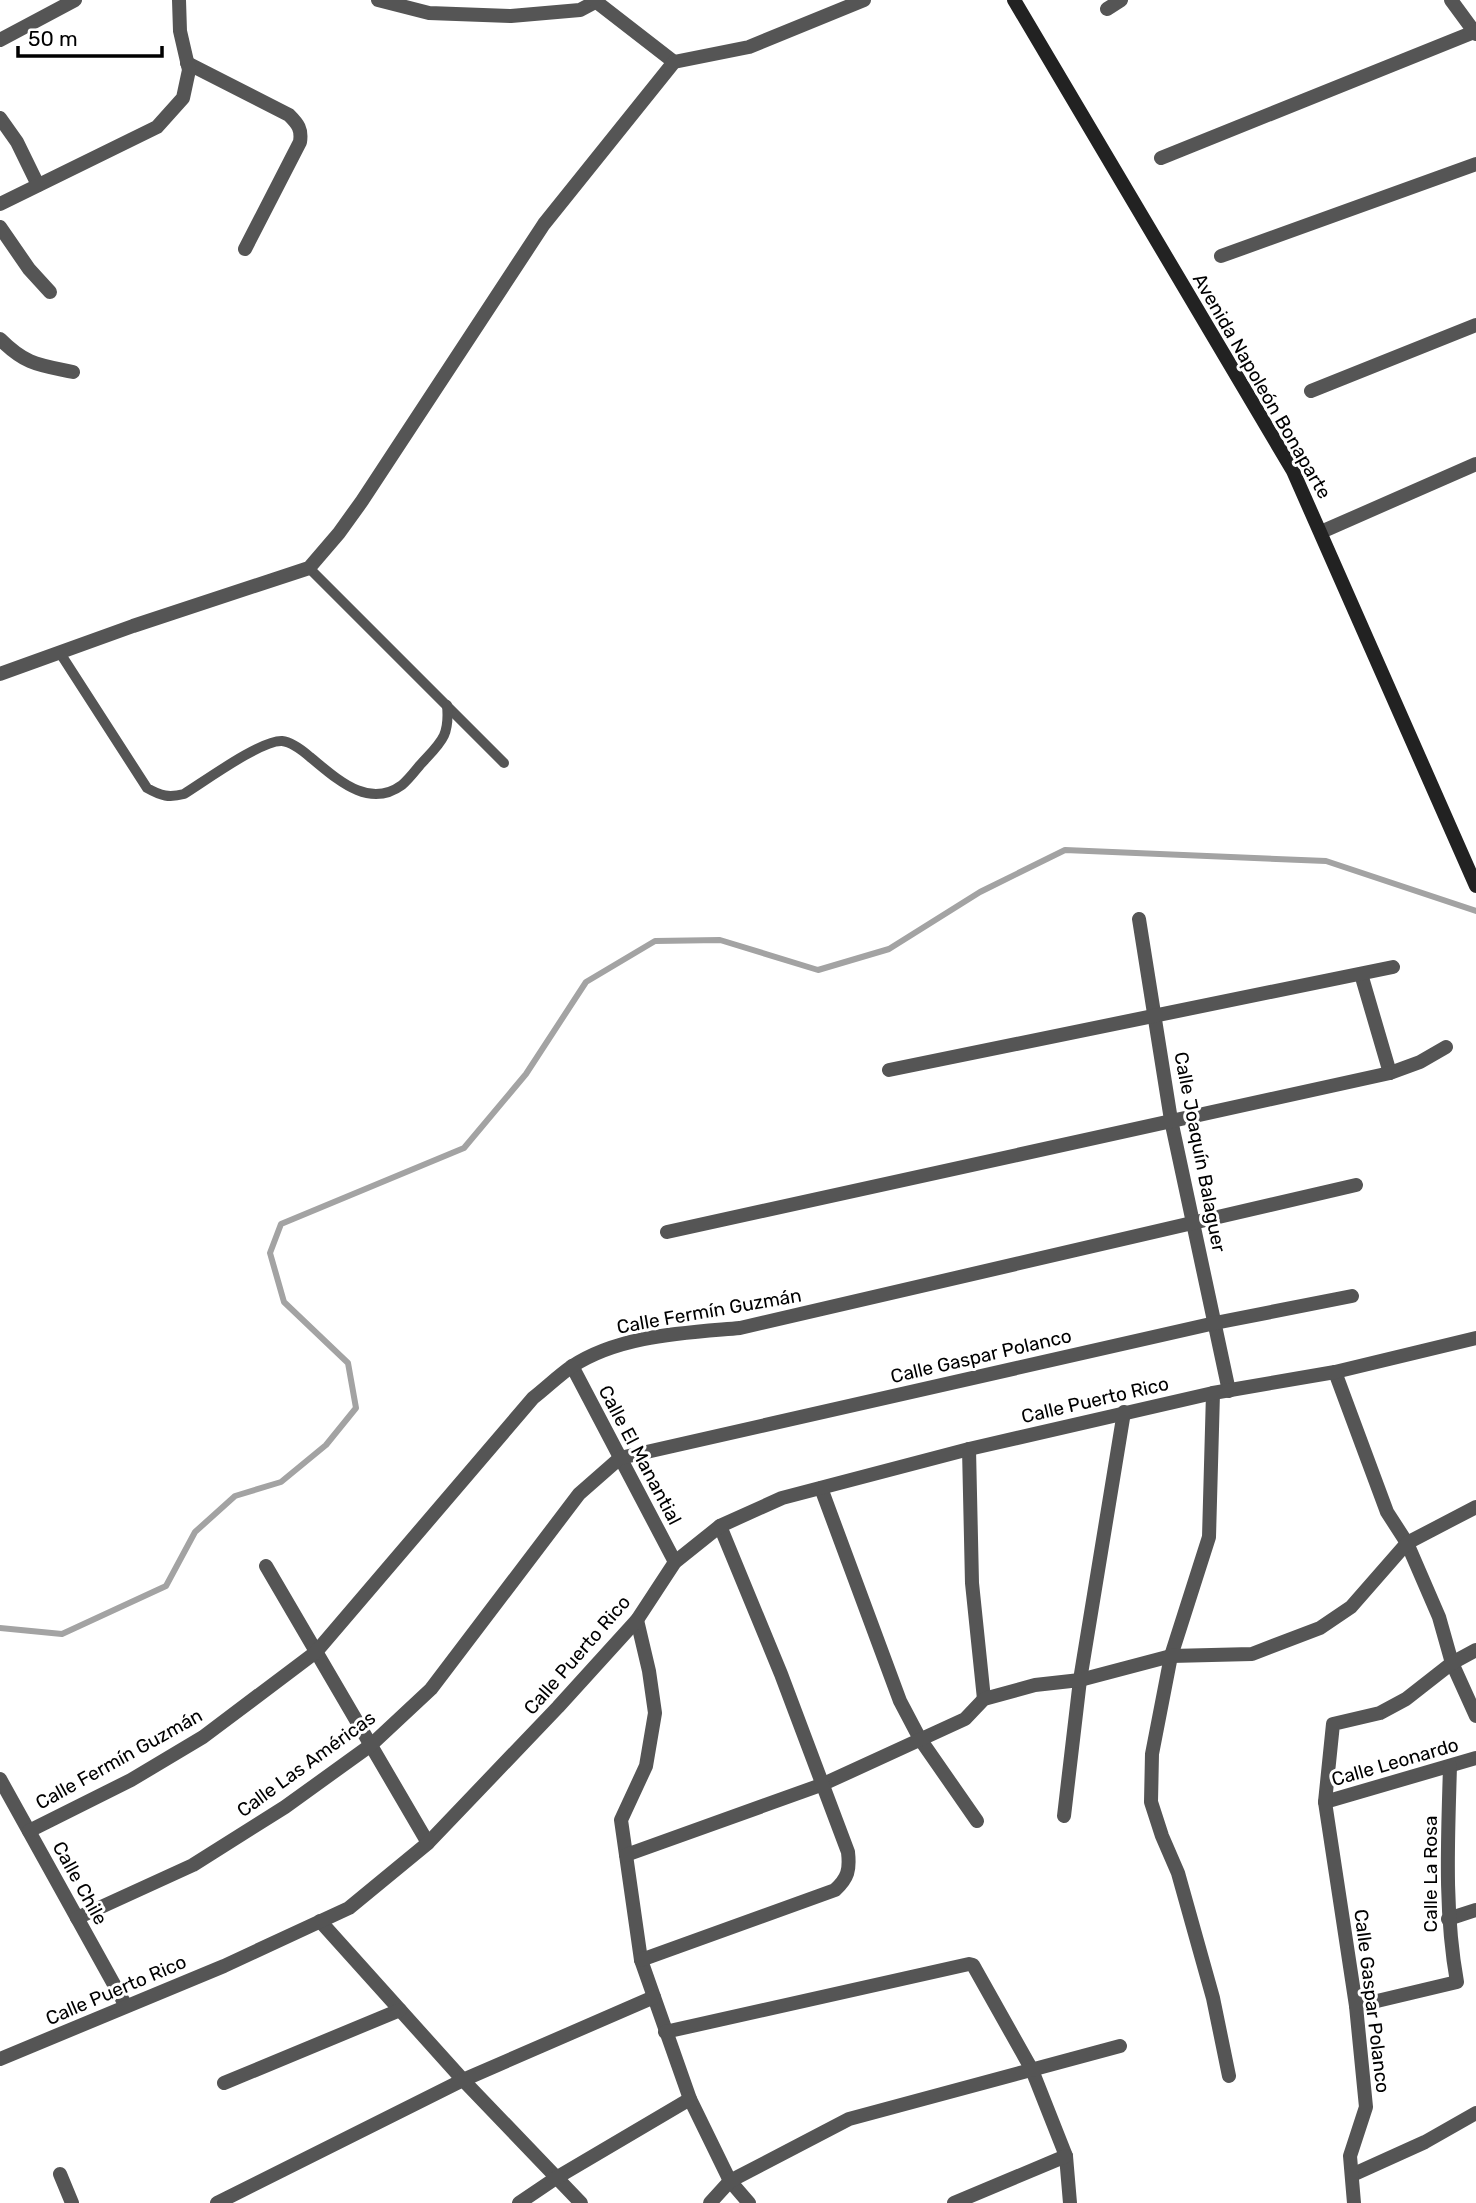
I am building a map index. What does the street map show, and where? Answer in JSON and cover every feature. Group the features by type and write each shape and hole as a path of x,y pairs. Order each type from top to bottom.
{"main road":[{"name":"Avenida Napoleón Bonaparte","path":"1014,0 1293,471 1476,886"}],"street":[{"path":"0,40 75,0"},
{"path":"0,204 158,127 183,97 189,70 180,31 179,0"},
{"path":"378,0 429,13 511,16 580,10 594,1 674,62"},
{"path":"0,674 309,568 339,533 362,500 544,224 674,62 749,47 864,0"},
{"path":"1107,9 1121,0"},
{"path":"1161,158 1475,33 1451,0"},
{"path":"187,63 289,115 302,132 300,142 245,249"},
{"path":"0,118 17,142 38,185"},
{"path":"1221,256 1476,164"},
{"path":"0,227 29,269 50,292"},
{"path":"1311,391 1476,325"},
{"path":"0,339 16,355 33,364 73,372"},
{"path":"1321,532 1476,464"},
{"name":"Calle Joaquín Balaguer","path":"1139,919 1171,1120 1229,1391"},
{"path":"889,1070 1393,967"},
{"path":"1361,974 1390,1073"},
{"path":"667,1232 1390,1073 1420,1062 1446,1047"},
{"name":"Calle Fermín Guzmán","path":"29,1831 131,1780 203,1737 316,1652 533,1398 572,1366 610,1348 640,1341 675,1334 740,1328 1356,1185"},
{"name":"Calle Gaspar Polanco","path":"620,1458 1215,1323 1352,1296"},
{"name":"Calle Puerto Rico","path":"0,2059 224,1966 349,1908 428,1843 637,1620 674,1562 720,1526 782,1498 969,1449 1213,1393 1335,1372 1476,1338"},
{"name":"Calle El Manantial","path":"572,1366 674,1562"},
{"path":"1335,1372 1387,1512 1408,1543 1439,1617 1452,1663 1476,1716"},
{"path":"1213,1393 1209,1537 1171,1656 1152,1754 1151,1802 1178,1872 1213,1998 1229,2076"},
{"path":"1064,1816 1080,1680 1124,1412"},
{"path":"969,1449 972,1583 984,1699"},
{"name":"Calle Las Américas","path":"77,1918 193,1865 285,1807 371,1745 431,1689 579,1494 620,1458"},
{"path":"821,1488 900,1701 920,1739 977,1821"},
{"path":"626,1856 821,1785 965,1719 984,1699 1035,1685 1080,1680 1171,1656 1252,1654 1320,1628 1351,1607 1408,1543 1476,1507"},
{"path":"640,1960 835,1891 846,1880 850,1867 848,1852 781,1674 720,1526"},
{"path":"266,1566 428,1843"},
{"path":"637,1620 649,1671 654,1713 646,1766 621,1820 640,1960 690,2099 730,2181 749,2203"},
{"path":"1452,1663 1476,1650"},
{"name":"Calle Gaspar Polanco","path":"1354,2203 1350,2156 1366,2107 1356,2006 1325,1802 1333,1724 1380,1713 1406,1699 1452,1663"},
{"name":"Calle Leonardo","path":"1325,1802 1476,1758"},
{"name":"Calle La Rosa","path":"1356,2006 1457,1982 1448,1919 1450,1766"},
{"name":"Calle Chile","path":"0,1779 126,2006"},
{"path":"1448,1919 1476,1910"},
{"path":"320,1921 463,2080 581,2203"},
{"path":"665,2032 970,1964 975,1967 1032,2070 1066,2156 1070,2203"},
{"path":"217,2203 463,2080 654,1997"},
{"path":"224,2082 400,2010"},
{"path":"710,2203 730,2181 849,2119 1120,2046"},
{"path":"519,2203 556,2178 690,2099"},
{"path":"1352,2175 1424,2142 1476,2113"},
{"path":"954,2203 1066,2156"},
{"path":"60,2174 72,2203"}],"lane":[{"path":"309,568 504,763"},
{"path":"60,653 147,788 160,796 184,794 267,743 284,741 299,748 337,779 364,795 384,794 402,784 442,741 449,725 447,705"}],"waterway":[{"path":"0,1628 62,1634 166,1586 195,1532 235,1496 281,1482 326,1445 356,1408 348,1363 284,1302 270,1253 281,1224 464,1148 526,1074 586,982 655,941 720,940 818,970 889,949 980,892 1065,850 1326,861 1476,911"}]}
